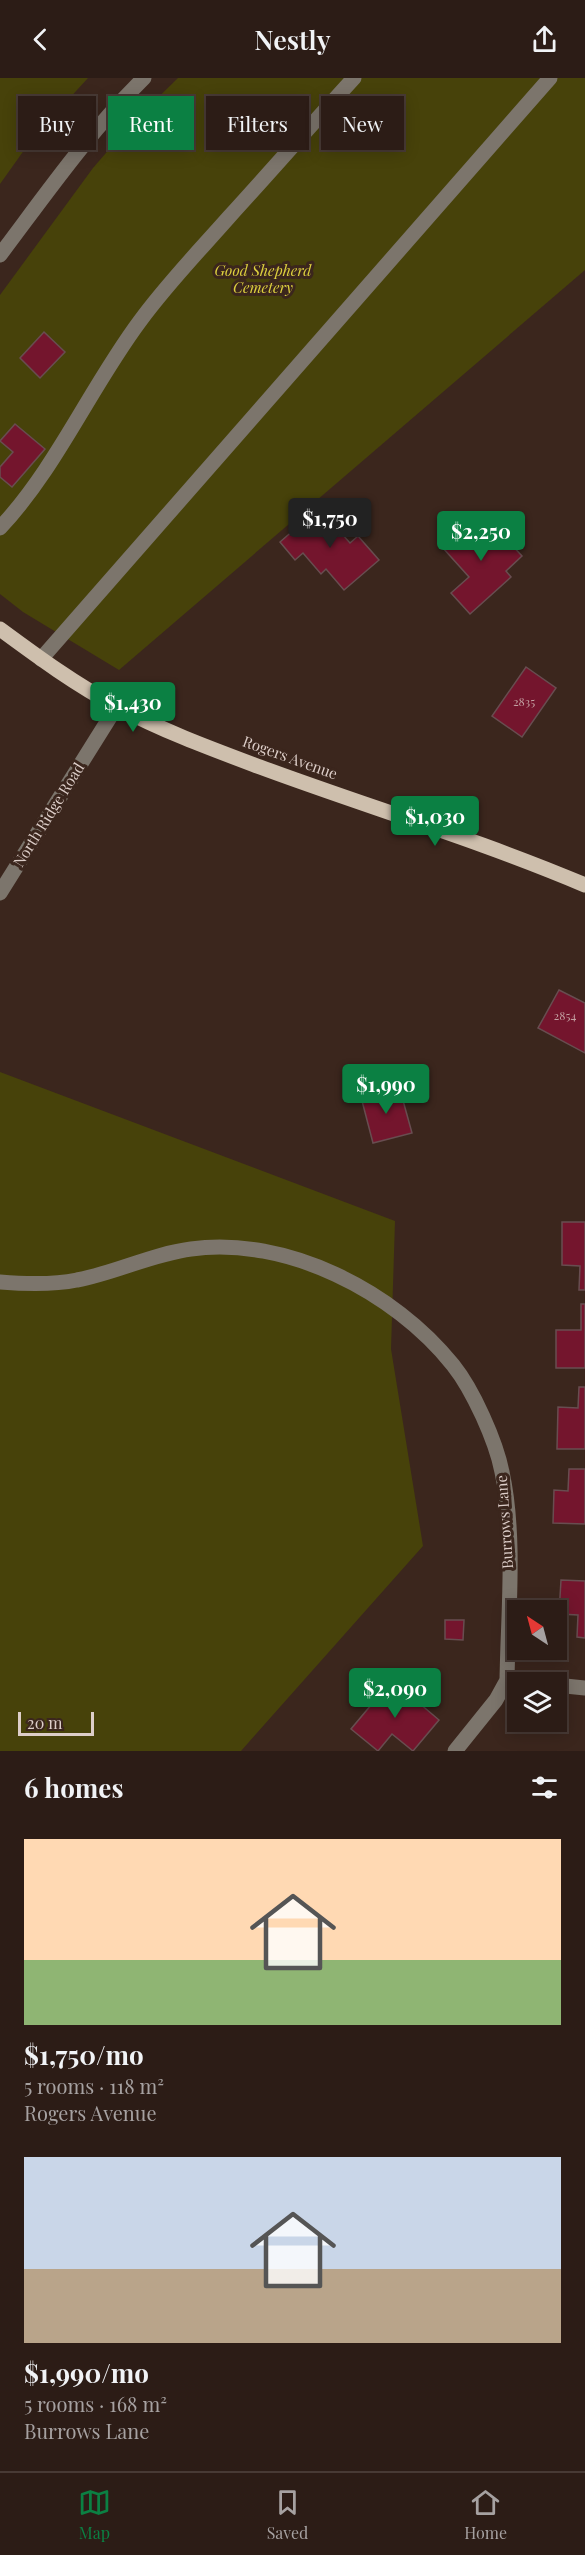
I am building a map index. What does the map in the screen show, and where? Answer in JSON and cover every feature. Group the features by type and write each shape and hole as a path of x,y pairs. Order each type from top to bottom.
{"main road":[{"name":"Rogers Avenue","path":"0,629 41,659 117,706 208,747 410,821 525,860 585,885"}],"street":[{"path":"0,255 74,156 111,111 144,78"},
{"path":"0,528 23,504 46,472 102,374 141,320 183,268 354,78"},
{"path":"41,659 550,78"},
{"name":"North Ridge Road","path":"0,893 117,706"},
{"name":"Burrows Lane","path":"0,1282 20,1284 76,1280 191,1249 248,1248 300,1259 349,1281 415,1325 454,1366 483,1416 502,1471 509,1539 507,1672"},
{"path":"454,1751 496,1700 507,1680"},
{"path":"567,1686 585,1688"}],"green space":[{"path":"0,78 88,78 71,96 18,96 18,150 24,150 0,184"},
{"name":"Good Shepherd Cemetery","path":"178,78 585,78 585,270 119,670 23,612 0,594 0,295 109,150 194,150 194,96 160,96"},
{"path":"0,1072 395,1221 391,1349 423,1546 241,1751 0,1751"}],"building":[{"path":"44,332 65,352 40,378 20,358"},
{"path":"15,424 45,449 12,487 0,477 0,467 13,452 0,441"},
{"path":"319,508 350,543 358,536 379,560 344,590 326,569 321,574 303,553 295,560 280,542"},
{"path":"482,513 522,556 506,571 511,577 470,614 451,593 469,577 443,548"},
{"path":"526,667 556,688 522,737 492,716"},
{"path":"559,990 585,1003 585,1053 538,1028"},
{"path":"399,1086 412,1133 373,1143 361,1097"},
{"path":"562,1222 585,1222 585,1290 579,1290 580,1266 562,1265"},
{"path":"581,1304 585,1304 585,1368 556,1368 556,1330 581,1330"},
{"path":"579,1387 585,1387 585,1449 557,1449 558,1407 578,1408"},
{"path":"569,1469 585,1469 585,1524 553,1523 554,1490 568,1491"},
{"path":"561,1580 585,1581 585,1638 577,1637 578,1615 567,1614 567,1600 560,1600"},
{"path":"445,1620 464,1620 463,1640 445,1639"},
{"path":"392,1680 439,1720 413,1751 392,1734 378,1751 351,1729"}]}
